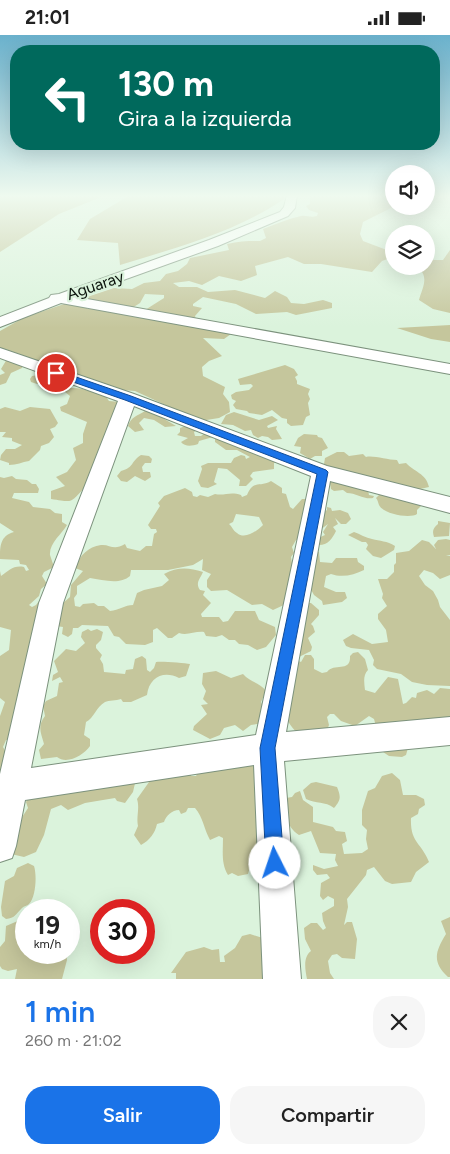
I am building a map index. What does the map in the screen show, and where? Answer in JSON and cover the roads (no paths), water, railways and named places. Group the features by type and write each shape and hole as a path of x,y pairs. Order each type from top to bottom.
{"street":[{"name":"Aguaray","path":"0,322 56,299 227,239"},
{"path":"56,299 450,369"},
{"path":"1,354 128,398 322,472 450,505"},
{"path":"0,846 51,603 128,398"},
{"path":"282,979 268,748 322,472"},
{"path":"14,786 268,748 450,731"}]}
